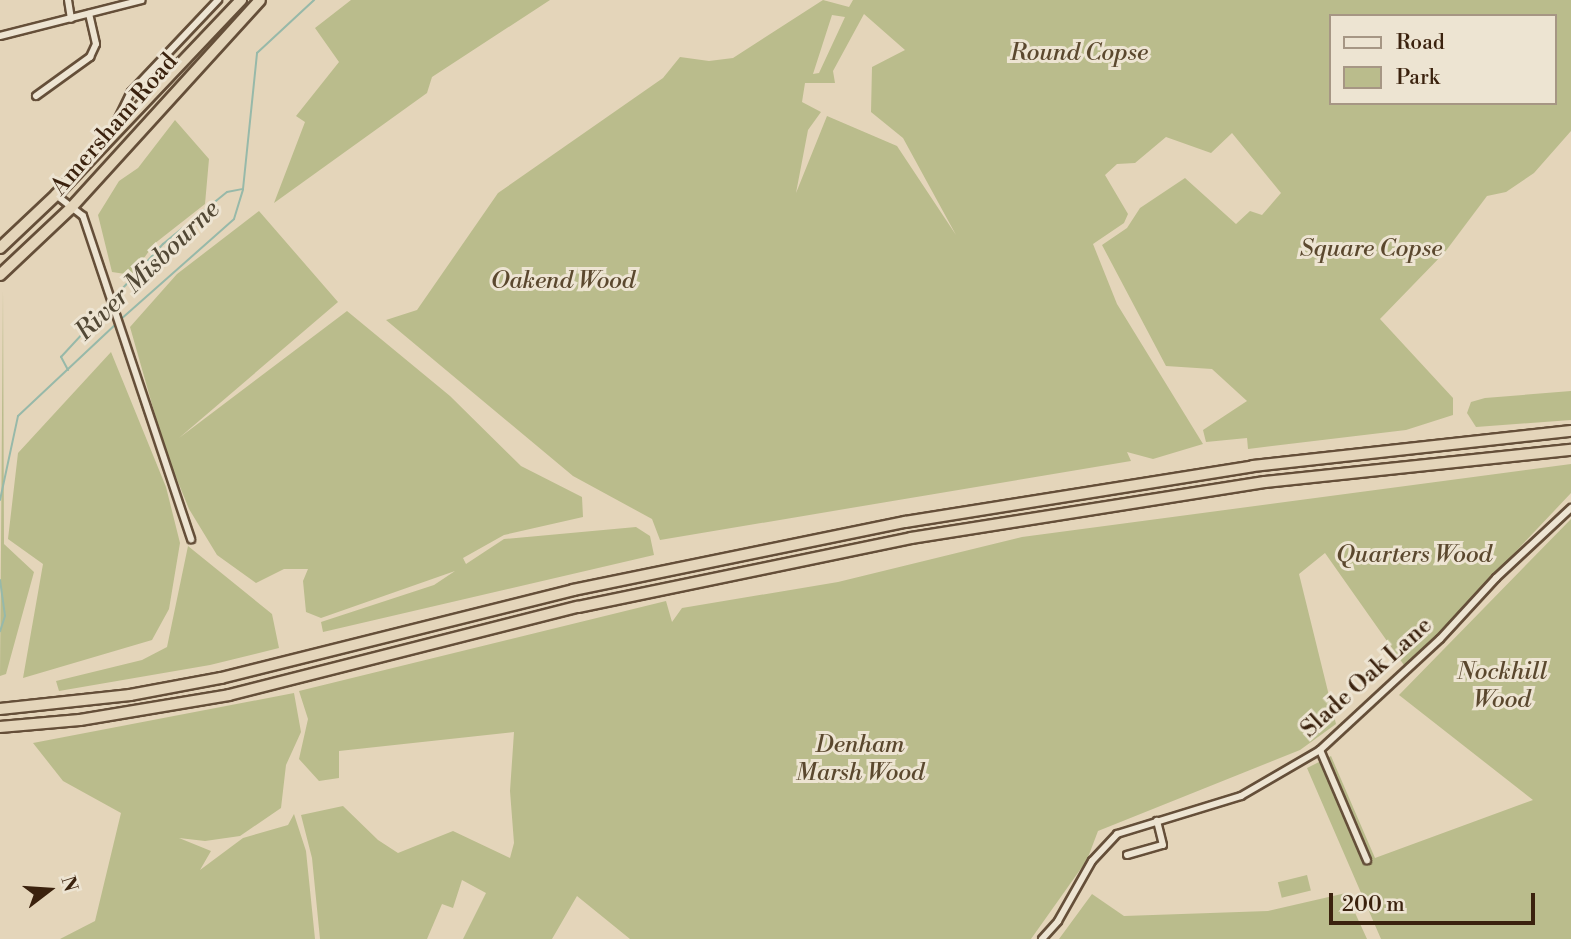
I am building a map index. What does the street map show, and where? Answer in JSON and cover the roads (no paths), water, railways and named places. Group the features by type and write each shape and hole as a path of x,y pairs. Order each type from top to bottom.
{"highway":[{"path":"0,248 57,195 241,0"},
{"name":"Amersham Road","path":"0,275 70,209 260,0"},
{"path":"0,709 130,695 221,678 573,590 905,522 1253,467 1571,432"},
{"path":"0,727 80,720 229,695 578,607 911,538 1265,482 1571,450"}],"street":[{"path":"68,0 71,19"},
{"path":"0,36 142,0"},
{"path":"109,140 131,92 218,0"},
{"path":"36,96 90,57 96,44 89,14"},
{"path":"57,195 70,209 83,216 118,328 191,539"},
{"name":"Slade Oak Lane","path":"1042,939 1058,921 1092,861 1117,834 1241,796 1320,750 1440,639 1496,578 1571,508"},
{"path":"1320,750 1367,860"},
{"path":"1127,855 1163,845 1157,821"}],"waterway":[{"name":"River Misbourne","path":"120,320 234,219 243,189 257,53 314,0"},
{"name":"River Misbourne","path":"112,300 163,244 227,192 242,189"},
{"name":"River Misbourne","path":"68,370 61,357 109,305"},
{"name":"River Misbourne","path":"0,500 18,416 116,324"},
{"name":"River Misbourne","path":"0,580 5,616 0,631"}],"park label":[{"name":"Round Copse","path":"1079,54"},
{"name":"Square Copse","path":"1371,250"},
{"name":"Oakend Wood","path":"563,282"},
{"name":"Quarters Wood","path":"1414,556"},
{"name":"Nockhill Wood","path":"1502,687"},
{"name":"Denham Marsh Wood","path":"860,760"}]}
